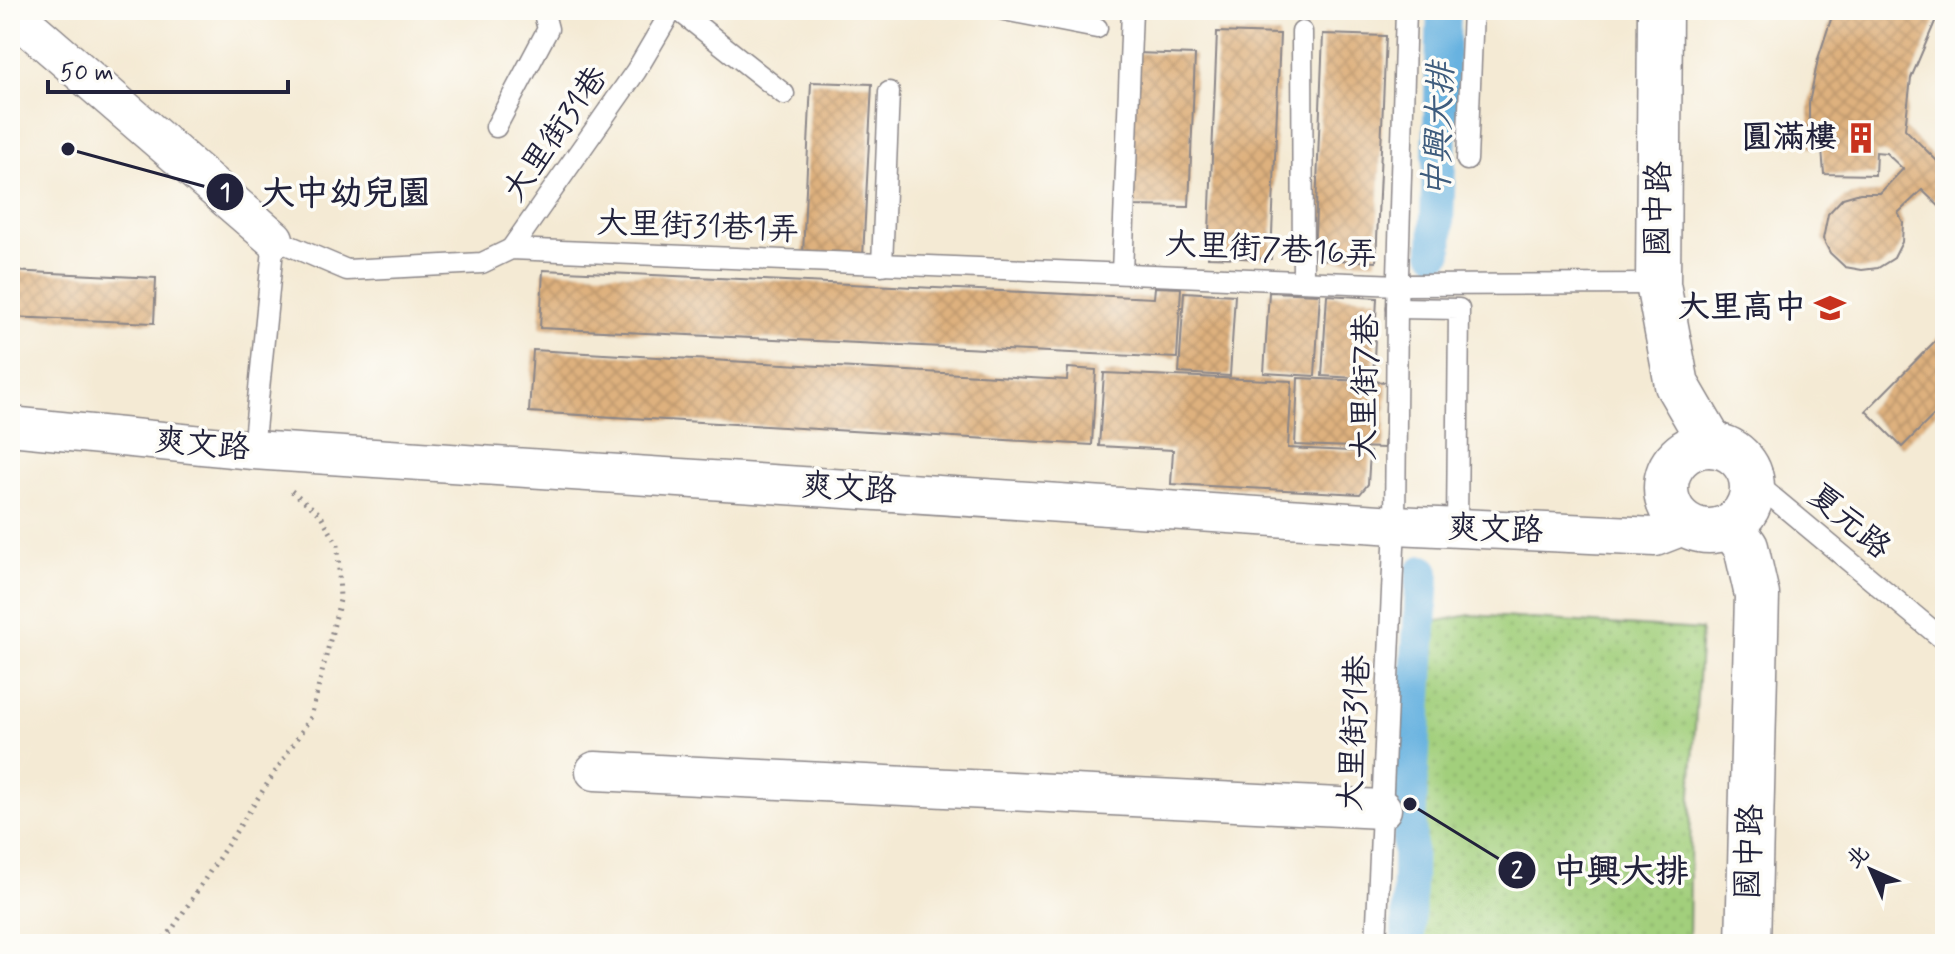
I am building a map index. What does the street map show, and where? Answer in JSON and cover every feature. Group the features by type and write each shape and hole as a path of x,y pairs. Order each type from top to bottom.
{"street":[{"name":"國中路","path":"1660,10 1658,284 1677,385 1712,445 1738,455 1752,480"},
{"path":"10,11 274,239"},
{"name":"爽文路","path":"10,426 253,450 1395,525 1655,537 1686,525"},
{"path":"1712,445 1697,446 1684,453 1673,464 1667,478 1666,493 1670,508 1686,525 1709,532 1731,526 1748,508 1752,480"},
{"name":"國中路","path":"1731,526 1746,547 1757,595 1748,944"},
{"path":"595,771 1382,809"}],"lane":[{"path":"496,127 548,29 543,10"},
{"name":"大里街31巷","path":"511,249 636,71 672,10"},
{"path":"678,10 784,94"},
{"path":"1004,10 1097,28"},
{"path":"1122,273 1132,10"},
{"name":"大里街7巷","path":"1395,525 1397,308 1406,10"},
{"path":"1467,160 1473,10"},
{"path":"1302,32 1303,281"},
{"path":"882,265 889,92"},
{"path":"253,450 274,239 347,270 482,263 511,249"},
{"name":"大里街31巷1弄","path":"511,249 882,265"},
{"name":"大里街7巷16弄","path":"882,265 1399,285 1658,284"},
{"path":"1397,308 1459,309 1457,528"},
{"name":"夏元路","path":"1752,480 1945,641"},
{"name":"大里街31巷","path":"1376,944 1395,525"}],"path":[{"path":"158,944 171,931 311,717 340,600 338,545 320,514 297,494 264,473 253,450"}],"green space":[{"path":"1470,615 1701,630 1691,794 1689,944 1416,944 1422,624"}],"building":[{"path":"1356,10 1389,10 1388,14 1356,13"},
{"name":"圓滿樓","path":"1834,10 1940,10 1911,78 1905,129 1945,169 1945,212 1922,190 1898,213 1903,222 1902,242 1894,258 1878,268 1862,270 1845,267 1830,253 1823,239 1828,214 1843,198 1860,193 1880,193 1903,169 1886,153 1876,152 1875,175 1824,174 1822,149 1809,147 1809,103 1818,59"},
{"path":"1217,32 1280,34 1271,259 1208,257"},
{"path":"1323,34 1386,36 1376,262 1314,259"},
{"path":"1136,53 1195,55 1189,207 1130,206"},
{"path":"811,82 872,84 863,257 803,254"},
{"path":"543,270 1154,298 1155,287 1181,288 1177,358 540,328"},
{"path":"10,271 156,278 154,323 10,317"},
{"path":"1184,292 1235,295 1230,376 1179,373"},
{"path":"1269,292 1320,294 1315,376 1264,373"},
{"path":"1327,295 1377,298 1373,379 1322,376"},
{"path":"1945,331 1945,404 1902,447 1866,411"},
{"path":"533,350 1067,380 1068,368 1096,370 1092,445 529,412"},
{"path":"1104,373 1292,381 1288,448 1370,452 1368,484 1360,494 1171,484 1173,450 1099,446"},
{"path":"1298,378 1387,382 1384,448 1295,445"}],"waterway":[{"name":"中興大排","path":"1436,251 1444,10"},
{"name":"中興大排","path":"1408,944 1410,804 1423,572"}],"place":[{"name":"圓滿樓","path":"1861,138"},
{"name":"大中幼兒園","path":"68,149"},
{"name":"大里高中","path":"1830,308"},
{"name":"中興大排","path":"1410,804"}]}
